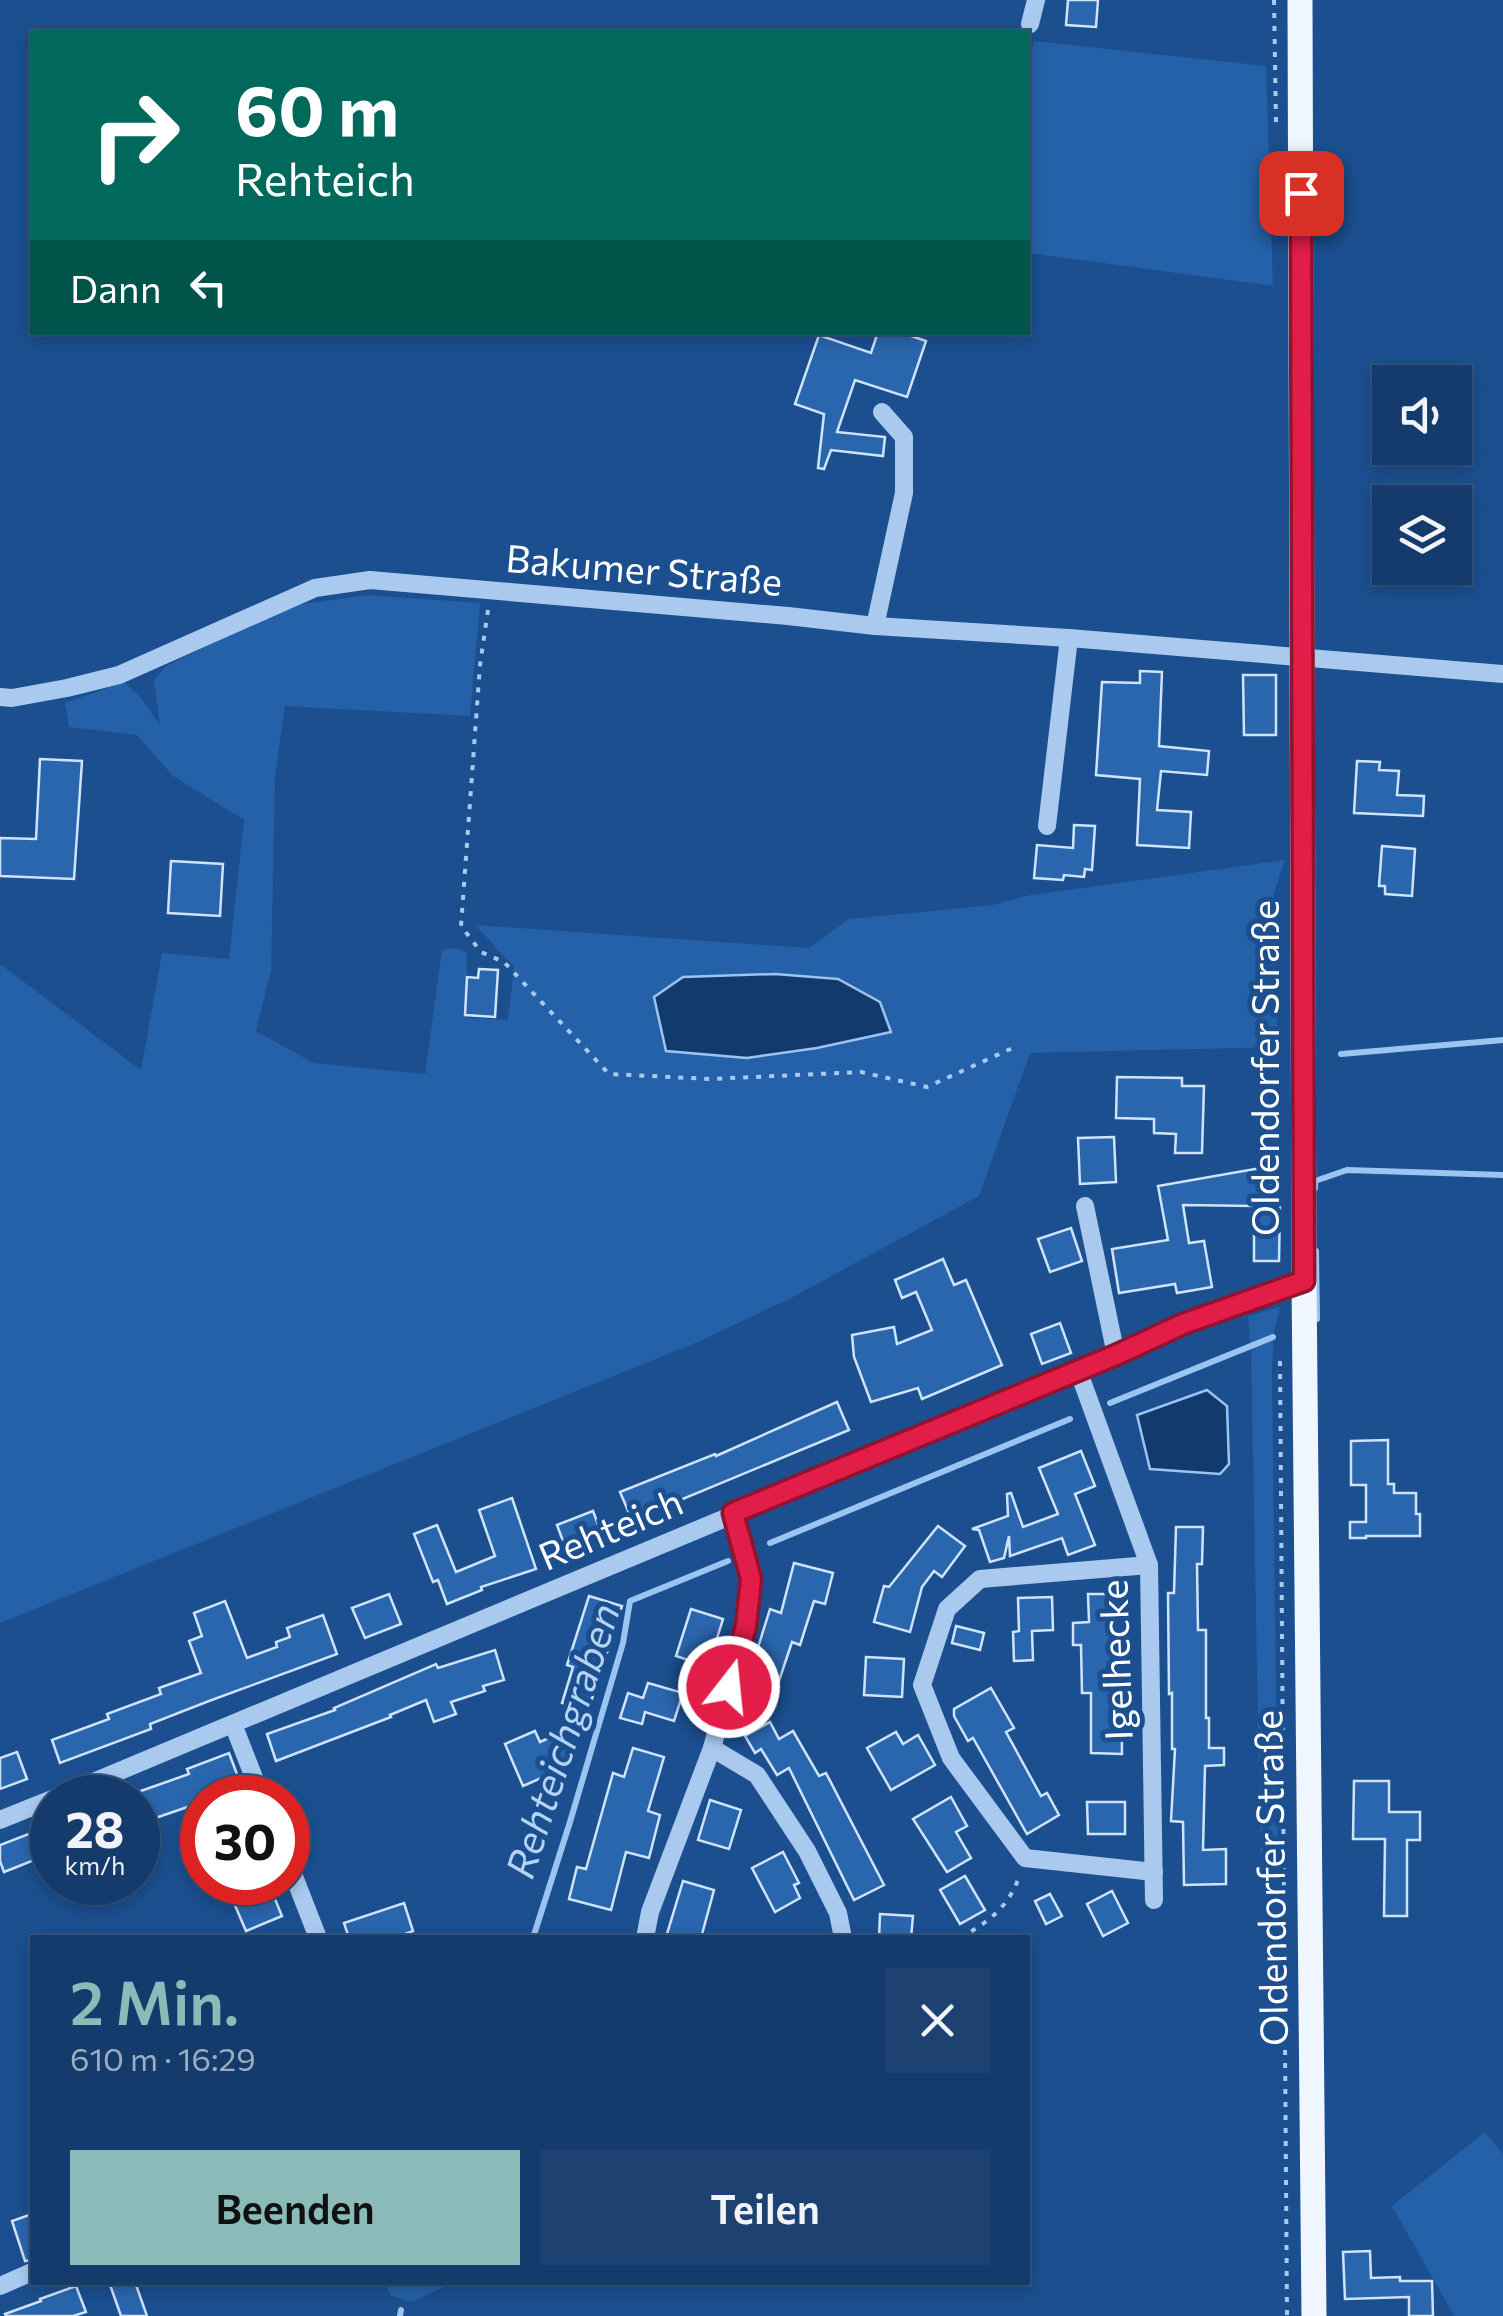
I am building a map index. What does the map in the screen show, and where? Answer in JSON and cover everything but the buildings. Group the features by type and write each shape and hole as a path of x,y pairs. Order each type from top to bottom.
{"main road":[{"name":"Oldendorfer Straße","path":"1300,0 1304,1281 1314,2316"}],"street":[{"path":"1030,24 1036,0"},
{"path":"875,626 904,494 904,437 882,412"},
{"name":"Bakumer Straße","path":"0,698 119,676 315,588 370,580 875,626 1503,674"},
{"path":"1047,826 1069,638"},
{"path":"1085,1206 1116,1355"},
{"name":"Rehteich","path":"110,1775 1183,1324 1304,1281"},
{"name":"Igelhecke","path":"1078,1370 1149,1565 1154,1900"},
{"path":"645,1935 712,1748 746,1626 751,1579 733,1513"},
{"path":"1149,1565 980,1579 947,1609 922,1685 951,1758 1025,1858 1154,1872"},
{"path":"233,1724 253,1775"},
{"path":"712,1748 757,1775 807,1851 838,1913 842,1935"},
{"name":"Rehteich","path":"0,1820 30,1808"},
{"path":"305,1905 317,1935"},
{"path":"0,2286 30,2273"}],"path":[{"path":"493,591 480,665 460,926 481,952 504,962 610,1074 710,1079 861,1072 927,1087 1017,1046"},
{"path":"965,1935 987,1923 1013,1894 1025,1858"}],"shaded area":[{"path":"1034,41 1266,66 1273,286 1030,253 1030,58"},
{"path":"368,595 480,603 470,716 285,706 275,776 271,971 256,1031 314,1063 425,1074 442,950 467,952 466,1018 508,1020 514,967 475,925 809,948 849,919 993,905 1025,896 1285,860 1274,893 1277,1024 1285,1047 1030,1053 979,1196 791,1298 698,1342 0,1623 0,964 141,1070 162,953 229,959 244,820 173,776 137,735 69,727 65,703 124,682 139,695 160,725 154,680 166,666 302,604"},
{"path":"775,974 838,979 880,1002 891,1032 747,1058 666,1051 654,997 683,977"},
{"path":"1280,1307 1272,1369 1278,1867 1261,1879 1248,1316"},
{"path":"1207,1390 1227,1406 1229,1464 1220,1474 1150,1469 1137,1415"},
{"path":"1485,2132 1503,2154 1503,2316 1454,2316 1392,2206"},
{"path":"386,2285 448,2285 412,2302 390,2295"}],"waterway":[{"path":"1341,1054 1503,1040"},
{"name":"Rehteichgraben","path":"1315,1188 1315,1181 1347,1170 1503,1175"},
{"name":"Rehteichgraben","path":"1316,1251 1317,1319"},
{"name":"Rehteichgraben","path":"1110,1403 1273,1337"},
{"name":"Rehteichgraben","path":"770,1543 1070,1419"},
{"name":"Rehteichgraben","path":"534,1935 623,1643 630,1601 728,1561"},
{"name":"Rehteichgraben","path":"400,2316 401,2310"}],"route":[{"path":"729,1687 746,1626 751,1579 733,1513 1183,1324 1304,1281 1301,193"}]}
